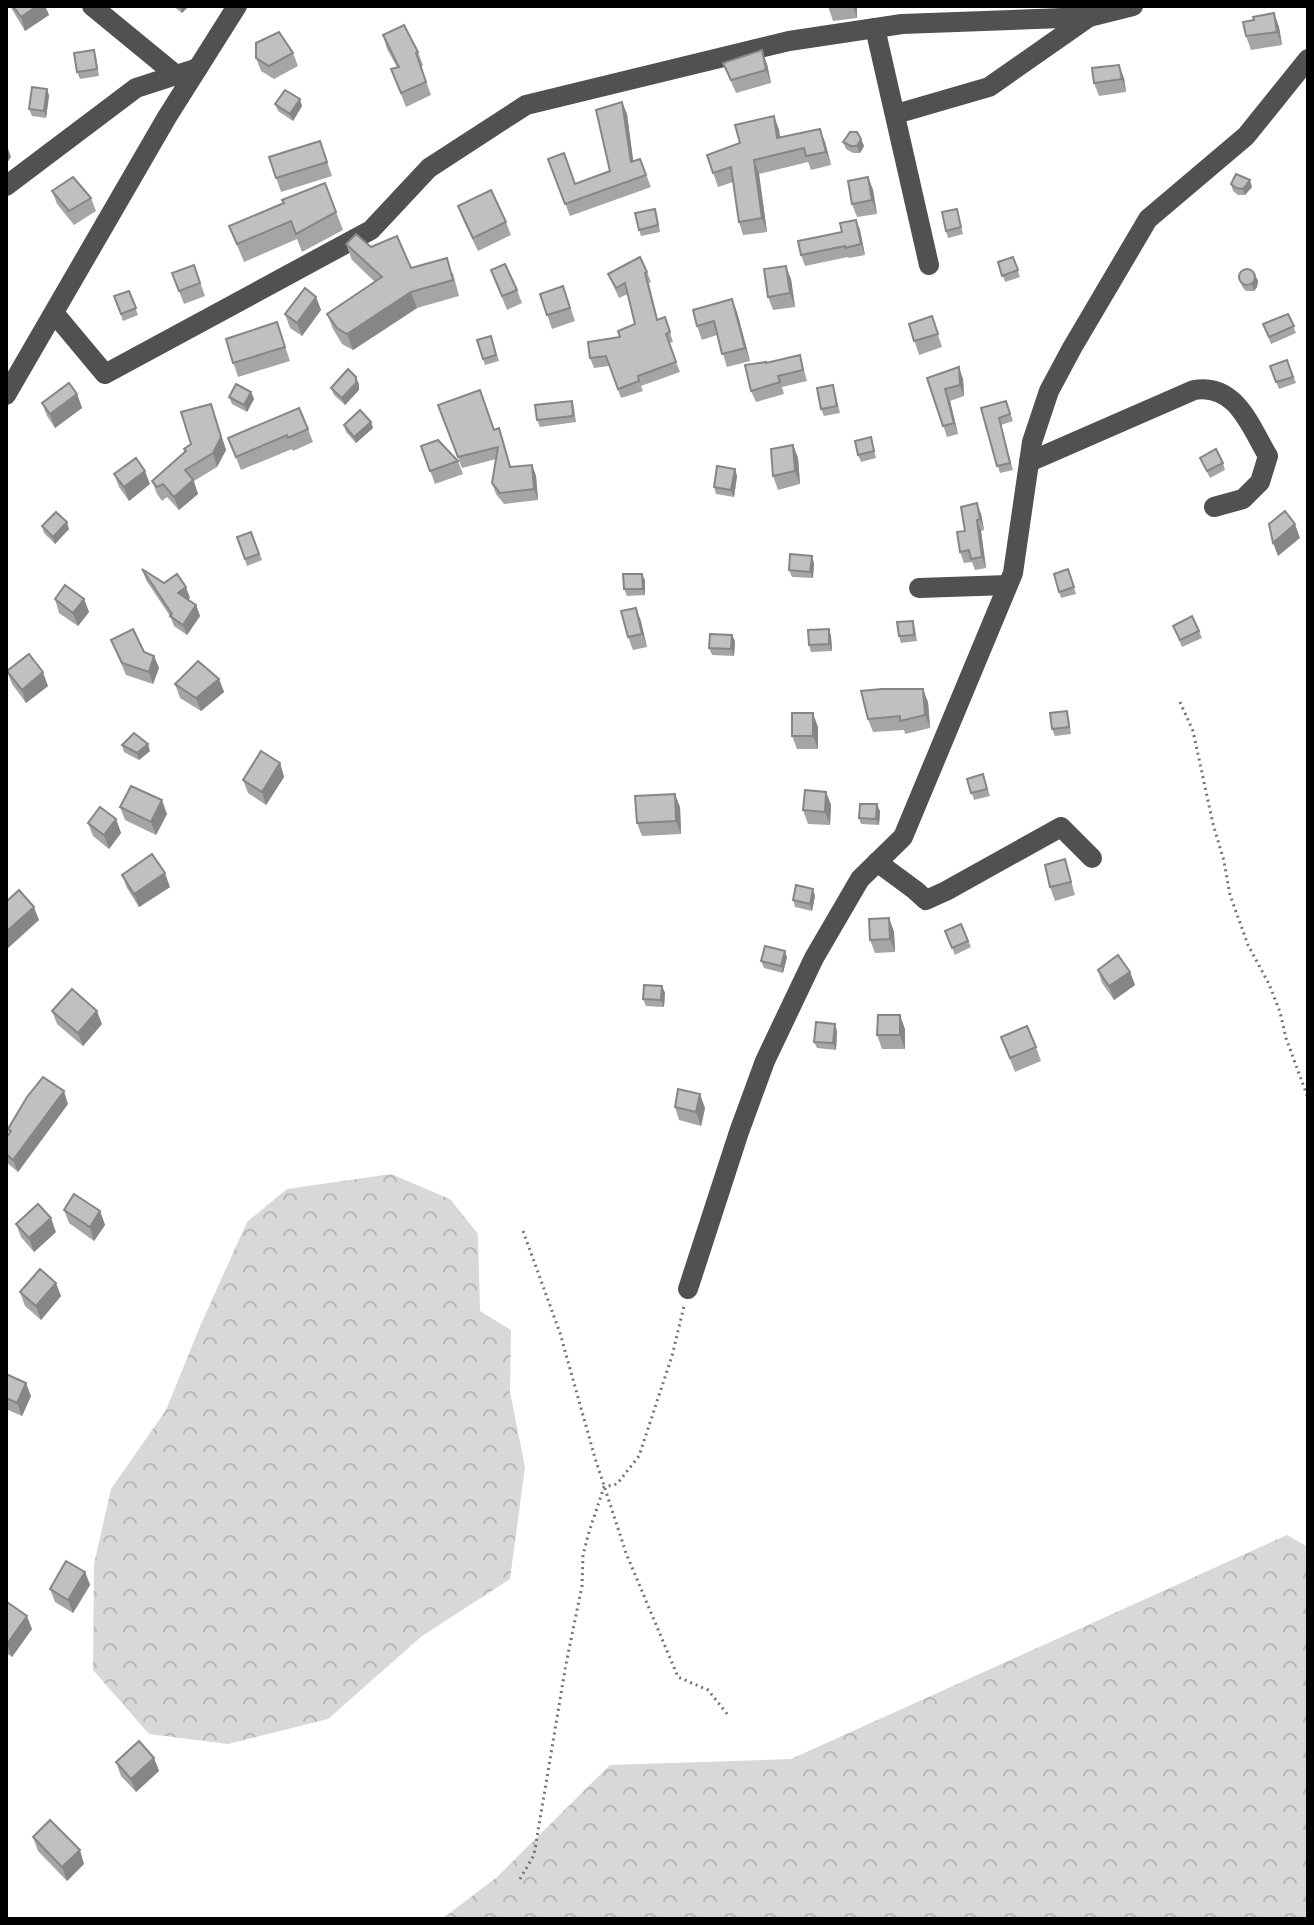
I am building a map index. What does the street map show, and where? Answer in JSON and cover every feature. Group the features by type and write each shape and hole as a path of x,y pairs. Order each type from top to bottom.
{"street":[{"path":"92,6 176,75"},
{"path":"6,395 167,117 237,6"},
{"path":"54,313 105,374 371,230 429,168 526,105 789,41 902,24 1089,17 1133,6"},
{"path":"896,114 989,87 1089,17"},
{"path":"875,28 929,265"},
{"path":"688,1289 765,1061 814,958 860,879 903,837 1013,573 1032,442 1049,391 1148,219 1246,136 1308,59"},
{"path":"6,186 136,88 198,68"},
{"path":"1029,462 1194,390 1207,388 1233,400 1268,456 1260,482 1243,499 1214,507"},
{"path":"919,588 1008,585"},
{"path":"877,862 926,900 1061,827 1092,858"}],"path":[{"path":"1180,702 1193,731 1230,895 1248,945 1280,1012 1308,1098"},
{"path":"523,1231 560,1333 626,1553 678,1677 708,1690 728,1715"},
{"path":"604,1487 617,1484 639,1456 672,1356 688,1289"},
{"path":"520,1879 534,1855 582,1586 583,1555 604,1487"}],"green space":[{"path":"391,1174 450,1199 478,1234 480,1311 511,1330 510,1392 525,1467 510,1579 422,1636 328,1719 228,1744 149,1734 93,1670 94,1564 111,1489 166,1410 247,1222 287,1189"},
{"path":"1287,1535 1308,1547 1308,1919 442,1919 497,1877 610,1765 791,1759"}],"building":[{"path":"13,6 37,6 21,17"},
{"path":"1274,13 1277,32 1246,36 1243,22"},
{"path":"404,25 418,52 426,82 401,93 391,69 399,67 383,35"},
{"path":"279,32 293,53 269,66 256,58 256,43"},
{"path":"94,50 97,69 77,72 74,53"},
{"path":"762,50 766,70 731,80 723,63"},
{"path":"1119,65 1122,79 1094,83 1092,68"},
{"path":"32,87 47,89 44,111 29,109"},
{"path":"285,90 300,99 290,114 275,104"},
{"path":"622,102 631,162 640,159 646,175 565,204 548,159 564,153 575,184 610,171 596,110"},
{"path":"774,116 777,138 820,129 826,152 806,156 804,148 754,160 762,218 739,222 731,167 713,173 707,155 740,143 735,125"},
{"path":"850,132 857,132 861,139 857,146 843,142"},
{"path":"320,141 327,162 276,178 269,157"},
{"path":"1236,174 1250,180 1243,189 1231,184"},
{"path":"73,177 91,198 69,211 52,191"},
{"path":"868,177 872,200 852,204 848,181"},
{"path":"325,183 336,212 296,234 291,221 237,244 229,226"},
{"path":"491,190 506,222 473,238 458,206"},
{"path":"655,209 658,225 639,230 635,213"},
{"path":"957,209 961,227 946,231 942,212"},
{"path":"856,220 861,244 801,255 798,241 842,232 840,223"},
{"path":"356,234 371,247 397,236 411,268 447,258 453,280 411,292 347,334 337,328 327,314 382,277 346,244"},
{"path":"640,257 647,272 657,320 665,317 670,332 666,334 676,362 638,376 639,381 618,389 606,356 590,358 588,342 620,337 618,331 635,324 625,283 616,288 608,274"},
{"path":"1013,257 1018,270 1002,276 998,262"},
{"path":"505,264 517,290 502,296 491,270"},
{"path":"194,265 200,283 179,291 172,273"},
{"path":"786,266 790,293 768,297 764,269"},
{"path":"1247,269 1255,277 1247,285 1239,277"},
{"path":"563,286 570,308 547,315 540,294"},
{"path":"305,288 316,297 297,323 285,314"},
{"path":"129,291 136,308 121,314 114,296"},
{"path":"732,299 745,348 722,354 714,321 697,326 693,310"},
{"path":"1288,314 1294,326 1269,337 1263,324"},
{"path":"932,316 938,334 914,341 909,324"},
{"path":"277,322 285,347 233,363 226,339"},
{"path":"491,336 496,355 483,359 477,340"},
{"path":"800,355 803,370 778,376 780,382 751,391 745,365"},
{"path":"1287,360 1293,377 1276,382 1270,366"},
{"path":"959,367 960,385 945,389 954,423 943,426 927,378"},
{"path":"348,369 356,377 356,383 342,398 331,388"},
{"path":"69,383 77,394 50,414 42,403"},
{"path":"236,384 251,392 244,405 229,397"},
{"path":"833,385 837,406 821,409 817,388"},
{"path":"480,390 494,430 499,428 510,467 532,465 534,489 500,493 492,483 498,447 458,457 438,405"},
{"path":"572,401 573,416 537,420 535,405"},
{"path":"1006,401 1010,414 999,418 1010,463 997,466 981,408"},
{"path":"211,404 221,437 213,453 185,470 193,480 174,497 163,484 157,487 152,481 191,444 181,412"},
{"path":"299,408 308,429 236,457 228,438"},
{"path":"360,410 371,422 354,437 344,425"},
{"path":"871,437 874,451 858,455 855,441"},
{"path":"438,440 458,461 430,471 421,446"},
{"path":"793,445 795,471 773,476 771,449"},
{"path":"1216,449 1223,463 1207,471 1200,458"},
{"path":"136,458 145,471 124,487 114,474"},
{"path":"717,466 735,469 731,490 714,487"},
{"path":"977,503 982,557 971,559 969,550 960,552 957,532 965,531 961,507"},
{"path":"1285,511 1295,524 1273,543 1269,524"},
{"path":"56,512 67,522 53,537 42,526"},
{"path":"251,532 259,554 245,559 237,537"},
{"path":"790,554 812,556 810,572 789,570"},
{"path":"142,569 164,583 177,574 186,587 178,593 196,605 183,625 170,616 172,614"},
{"path":"1068,569 1074,587 1059,592 1054,574"},
{"path":"623,574 642,574 643,589 624,589"},
{"path":"65,585 84,599 73,613 55,599"},
{"path":"636,608 642,634 628,637 621,611"},
{"path":"1192,616 1199,631 1180,640 1173,626"},
{"path":"913,621 914,635 899,636 897,622"},
{"path":"133,629 144,652 154,656 149,672 122,663 111,640"},
{"path":"829,629 829,644 809,645 808,630"},
{"path":"710,634 732,635 731,649 709,648"},
{"path":"29,654 43,672 22,690 7,671"},
{"path":"198,661 219,679 196,698 175,684"},
{"path":"923,689 925,715 900,721 900,716 868,719 861,691"},
{"path":"1067,711 1069,727 1052,729 1050,713"},
{"path":"792,713 813,713 813,736 792,736"},
{"path":"134,733 148,744 137,753 122,745"},
{"path":"261,751 280,763 262,792 243,780"},
{"path":"983,774 987,789 971,793 967,779"},
{"path":"131,786 162,800 151,822 120,807"},
{"path":"805,790 826,792 825,812 803,810"},
{"path":"675,794 676,821 637,823 635,796"},
{"path":"860,804 877,804 876,819 859,818"},
{"path":"100,807 116,819 104,835 88,823"},
{"path":"152,854 165,873 134,894 122,875"},
{"path":"1065,859 1071,882 1050,887 1045,865"},
{"path":"796,885 813,889 810,904 793,900"},
{"path":"19,890 34,907 6,932 6,902"},
{"path":"889,918 890,939 870,940 869,919"},
{"path":"961,924 968,941 952,948 945,931"},
{"path":"765,946 785,951 781,966 761,961"},
{"path":"1118,955 1130,972 1109,986 1098,970"},
{"path":"644,985 662,986 661,1000 643,999"},
{"path":"72,989 97,1011 78,1033 52,1011"},
{"path":"878,1015 900,1015 900,1035 877,1035"},
{"path":"816,1022 835,1024 833,1043 814,1042"},
{"path":"1027,1026 1036,1047 1010,1058 1001,1037"},
{"path":"43,1077 64,1091 13,1160 6,1154 6,1138 11,1131 8,1129"},
{"path":"678,1089 700,1094 696,1112 675,1107"},
{"path":"74,1194 100,1211 90,1227 64,1210"},
{"path":"38,1204 51,1218 29,1238 16,1224"},
{"path":"40,1269 56,1283 36,1306 20,1292"},
{"path":"6,1374 26,1383 17,1403 6,1398"},
{"path":"66,1561 85,1572 68,1600 50,1589"},
{"path":"7,1602 27,1616 7,1644 6,1643"},
{"path":"139,1741 154,1758 131,1779 116,1762"},
{"path":"50,1820 80,1850 62,1867 33,1837"}]}
